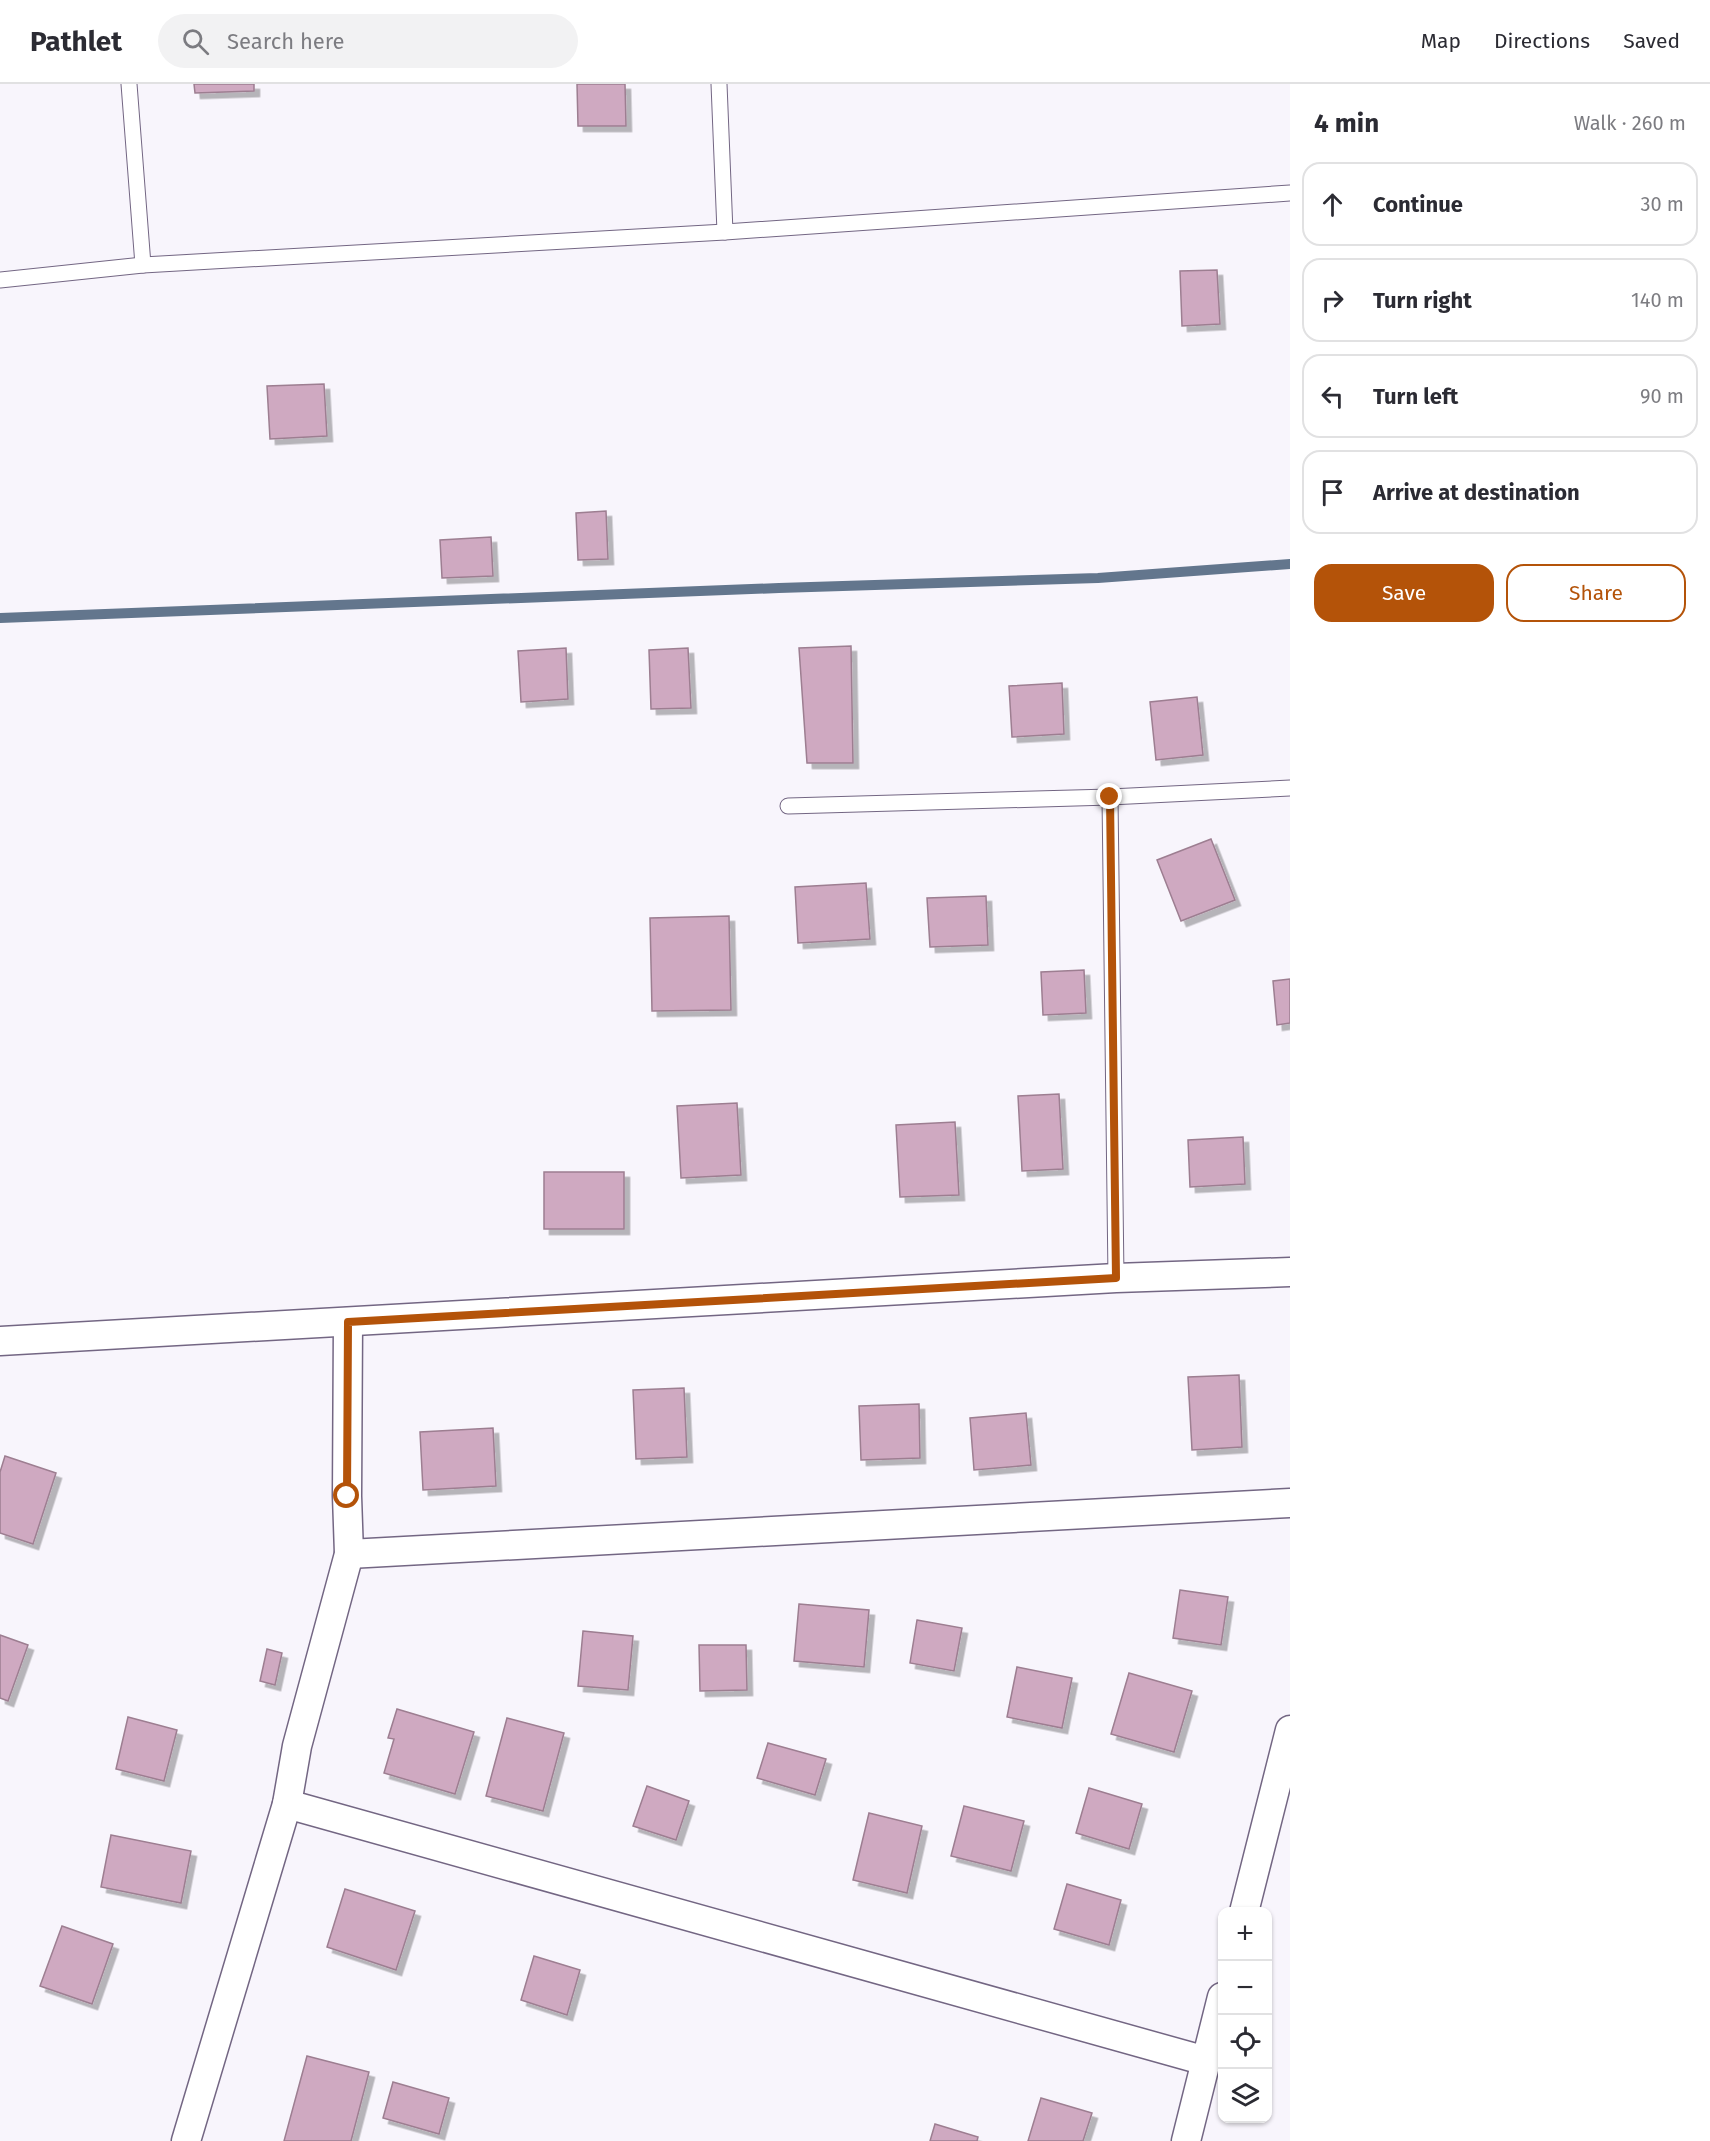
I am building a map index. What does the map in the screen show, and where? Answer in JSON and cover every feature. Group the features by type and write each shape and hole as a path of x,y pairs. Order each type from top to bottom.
{"street":[{"path":"0,1341 1116,1278 1290,1272"},
{"path":"186,2141 287,1804 297,1746 349,1554 348,1322"},
{"path":"349,1554 1290,1503"},
{"path":"1245,1907 1290,1730"},
{"path":"287,1804 1206,2061"},
{"path":"1186,2141 1218,2013"}],"lane":[{"path":"129,84 143,265"},
{"path":"718,84 725,232"},
{"path":"0,280 143,265 725,232 1290,193"},
{"path":"788,806 1110,797 1290,788"},
{"path":"1110,797 1116,1278"}],"building":[{"path":"194,84 254,84 254,91 195,93"},
{"path":"577,84 625,84 626,126 578,126"},
{"path":"1217,270 1220,324 1182,326 1180,271"},
{"path":"324,384 327,436 270,439 267,386"},
{"path":"606,511 608,559 578,560 576,513"},
{"path":"491,537 493,576 442,578 440,540"},
{"path":"851,646 853,763 807,763 799,648"},
{"path":"566,648 568,699 521,702 518,651"},
{"path":"688,648 691,708 651,709 649,650"},
{"path":"1062,683 1064,734 1012,737 1009,686"},
{"path":"1197,697 1203,755 1156,760 1150,702"},
{"path":"1211,839 1235,900 1181,921 1157,860"},
{"path":"866,883 870,939 798,943 795,887"},
{"path":"986,896 988,945 930,947 927,898"},
{"path":"729,916 731,1010 652,1011 650,918"},
{"path":"1084,970 1086,1013 1043,1015 1041,972"},
{"path":"1290,979 1290,1023 1277,1025 1273,981"},
{"path":"1059,1094 1063,1169 1022,1171 1018,1096"},
{"path":"737,1103 741,1175 681,1178 677,1106"},
{"path":"955,1122 959,1195 900,1197 896,1125"},
{"path":"1243,1137 1245,1184 1190,1187 1188,1140"},
{"path":"544,1172 624,1172 624,1229 544,1229"},
{"path":"1239,1375 1242,1447 1192,1450 1188,1377"},
{"path":"684,1388 687,1457 636,1459 633,1390"},
{"path":"919,1404 920,1458 861,1460 859,1406"},
{"path":"1026,1413 1031,1465 974,1470 970,1418"},
{"path":"493,1428 496,1486 423,1490 420,1432"},
{"path":"5,1456 56,1473 33,1544 0,1533 0,1472"},
{"path":"1180,1590 1228,1597 1221,1645 1173,1638"},
{"path":"799,1604 869,1610 864,1667 794,1661"},
{"path":"917,1620 962,1628 954,1671 910,1663"},
{"path":"583,1631 633,1636 628,1690 578,1686"},
{"path":"0,1635 28,1645 8,1701 0,1698"},
{"path":"699,1645 746,1645 747,1690 700,1691"},
{"path":"267,1649 282,1653 275,1685 260,1681"},
{"path":"1017,1667 1072,1678 1062,1728 1007,1717"},
{"path":"1129,1673 1192,1691 1174,1752 1111,1734"},
{"path":"397,1709 474,1732 455,1794 384,1773 394,1739 388,1738"},
{"path":"128,1717 177,1730 164,1781 116,1769"},
{"path":"507,1718 564,1733 543,1811 486,1796"},
{"path":"768,1743 826,1759 815,1795 757,1778"},
{"path":"647,1786 689,1801 676,1840 633,1826"},
{"path":"1089,1788 1142,1804 1129,1849 1076,1833"},
{"path":"964,1806 1024,1821 1011,1871 951,1856"},
{"path":"869,1813 922,1826 907,1893 853,1880"},
{"path":"111,1835 191,1851 181,1903 101,1887"},
{"path":"1067,1884 1121,1900 1109,1945 1054,1929"},
{"path":"345,1889 415,1911 396,1970 327,1947"},
{"path":"62,1926 113,1944 92,2004 40,1986"},
{"path":"534,1956 580,1970 567,2015 521,2000"},
{"path":"307,2056 369,2072 351,2141 284,2141"},
{"path":"393,2082 449,2098 439,2134 383,2118"},
{"path":"1041,2098 1092,2113 1083,2141 1028,2141"},
{"path":"935,2124 978,2137 977,2141 930,2141"}],"waterway":[{"path":"0,618 1098,578 1290,564"}],"route":[{"path":"347,1496 348,1322 1116,1278 1110,797"}]}
